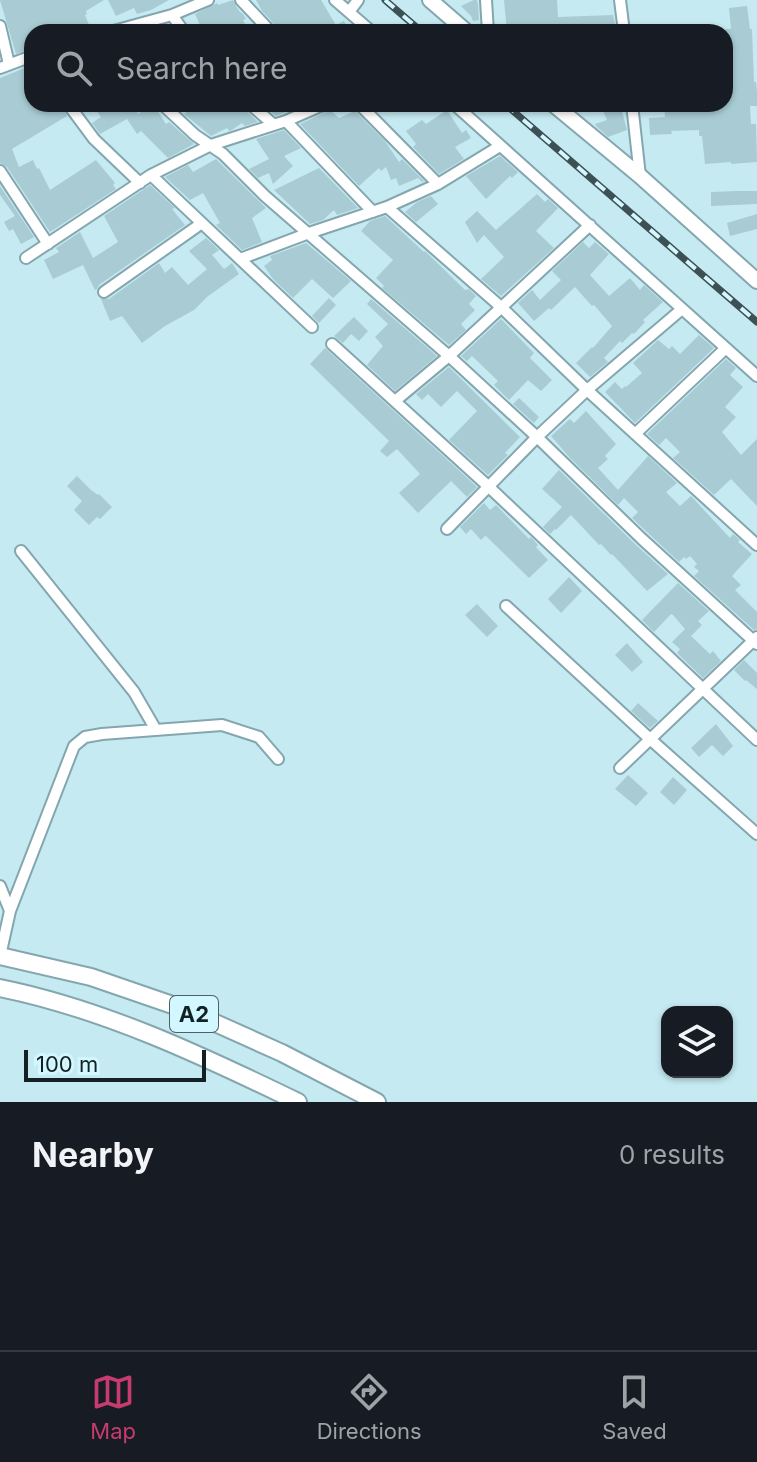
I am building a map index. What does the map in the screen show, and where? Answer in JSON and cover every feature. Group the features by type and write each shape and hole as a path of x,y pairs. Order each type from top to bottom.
{"highway":[{"name":"A2","path":"0,956 91,977 184,1009 282,1053 377,1102"},
{"name":"A2","path":"0,988 64,1004 121,1024 204,1058 290,1100"}],"main road":[{"path":"430,0 458,24"},
{"path":"563,112 640,176 757,281"}],"street":[{"path":"139,24 208,0"},
{"path":"241,0 264,24"},
{"path":"335,0 363,24"},
{"path":"349,12 358,0"},
{"path":"486,0 488,24"},
{"path":"620,0 623,24"},
{"path":"172,15 178,24"},
{"path":"0,26 5,66 24,59"},
{"path":"74,112 94,139 140,183"},
{"path":"171,112 195,135 223,154 265,196 449,356 642,539 756,641 620,768"},
{"path":"259,112 274,125"},
{"path":"26,258 151,175 211,145 307,112"},
{"path":"367,112 438,184"},
{"path":"463,112 757,376"},
{"path":"633,112 640,176"},
{"path":"286,121 373,212"},
{"path":"240,259 387,207 438,184 500,146"},
{"path":"0,171 48,244"},
{"path":"151,175 312,327"},
{"path":"387,207 501,307 757,545"},
{"path":"104,292 202,223"},
{"path":"395,401 449,356 590,225"},
{"path":"447,529 587,390 682,309"},
{"path":"332,344 489,487 757,740"},
{"path":"635,434 726,348"},
{"path":"21,551 134,692 156,730"},
{"path":"506,606 757,834"},
{"path":"0,956 10,911 74,746 85,737 222,725 259,737 278,759"},
{"path":"0,886 10,911"}],"building":[{"path":"0,0 104,0 86,11 89,24 24,24 24,51 16,54"},
{"path":"108,0 169,0 151,10 137,14 134,8 116,16"},
{"path":"233,0 246,19 243,20 245,24 199,24 195,14"},
{"path":"256,0 321,0 335,24 274,24"},
{"path":"477,0 479,20 473,21 461,6"},
{"path":"504,0 557,0 558,17 613,15 615,24 506,24"},
{"path":"747,6 752,29 757,106 750,106 751,124 756,124 757,162 705,164 699,130 650,135 649,118 665,117 665,112 733,112 733,24 731,24 729,8"},
{"path":"24,68 24,112 65,112 67,116 12,149 19,167 33,160 50,190 96,160 115,183 116,189 50,232 7,167 0,163 0,78"},
{"path":"98,112 158,112 166,124 169,122 194,144 168,158 141,131 137,134 127,119 100,134 92,123 101,117"},
{"path":"247,112 258,122 245,126 242,123 232,130 227,128 211,136 184,114"},
{"path":"326,112 332,112 339,118 356,112 385,141 399,162 402,159 424,181 418,178 399,186 396,178 391,180 386,167 381,171 379,168 359,186 300,124"},
{"path":"448,112 462,133 466,130 471,138 455,147 464,159 439,174 413,147 416,144 406,131 422,120 426,124"},
{"path":"604,112 622,112 627,130 608,137 595,124 607,120"},
{"path":"284,130 301,148 284,156 293,166 273,184 269,173 258,178 249,169 269,159 256,139"},
{"path":"500,156 518,172 486,199 466,176"},
{"path":"216,159 266,208 252,218 262,242 242,250 216,225 220,223 203,193 190,200 165,177 188,165 193,172"},
{"path":"319,168 358,208 337,215 334,210 323,220 310,224 274,190"},
{"path":"150,185 175,208 172,209 185,225 95,290 83,265 53,279 44,260 59,252 56,248 80,232 93,258 118,242 104,216"},
{"path":"0,186 34,237 21,244 13,229 9,231 4,222 15,216 0,195"},
{"path":"757,191 757,204 711,206 711,192"},
{"path":"537,194 558,208 536,231 554,248 501,296 481,279 504,257 484,235 477,243 465,222 477,211 496,230"},
{"path":"431,196 438,204 416,222 405,212 417,202"},
{"path":"757,214 757,229 730,236 727,223"},
{"path":"385,216 465,290 469,289 476,296 469,304 475,310 461,324 466,330 449,345 382,288 384,286 376,278 393,260 361,231 370,221"},
{"path":"206,238 219,250 212,255 224,269 232,263 239,274 194,310 142,343 122,316 110,321 101,299 109,299 159,263 165,273 172,267 188,285 207,269 189,251"},
{"path":"583,242 589,248 595,242 609,254 590,275 609,296 630,278 640,290 644,285 663,302 643,320 645,322 634,334 622,343 620,341 604,358 608,362 590,377 576,363 612,326 594,305 575,287 534,321 518,303 532,290 540,300 561,280 552,271"},
{"path":"306,243 351,281 333,298 312,279 293,298 264,266 272,260 270,256"},
{"path":"329,298 336,305 319,323 312,316"},
{"path":"371,299 437,356 395,391 367,365 383,346 375,337 388,324 367,304"},
{"path":"354,317 368,331 359,341 351,334 343,343 334,336"},
{"path":"501,319 534,353 530,358 552,380 541,391 528,380 509,400 494,385 498,381 472,356 467,361 461,356"},
{"path":"699,335 714,348 635,423 605,392 615,382 622,389 626,387 642,373 633,363 658,340 669,349 672,346 680,354"},
{"path":"325,348 477,487 467,497 451,481 418,513 399,493 420,474 397,449 387,457 380,451 389,441 310,364"},
{"path":"726,359 736,368 730,375 743,387 725,407 736,417 722,432 741,455 757,439 757,506 731,479 714,495 673,458 680,452 666,438 659,445 647,434"},
{"path":"449,367 520,437 505,453 508,455 488,475 449,440 477,411 457,391 441,407 428,394 422,400 416,394"},
{"path":"519,398 539,417 534,423 513,404"},
{"path":"586,411 616,444 605,456 608,459 598,468 618,490 648,456 677,483 666,492 680,506 691,496 730,538 733,534 752,554 732,576 741,585 735,590 757,612 757,629 754,630 694,576 699,571 690,556 679,562 632,518 638,512 624,498 618,505 551,436 570,419 574,423"},
{"path":"559,470 668,574 647,591 571,515 550,534 543,527 562,507 542,489"},
{"path":"77,476 112,507 89,525 74,510 82,501 67,486"},
{"path":"484,503 490,510 496,505 529,539 531,537 548,560 529,578 487,537 481,540 471,529 466,534 460,527"},
{"path":"569,577 582,591 561,613 548,599"},
{"path":"678,583 709,611 698,621 702,625 691,636 710,654 713,651 721,661 703,678 677,653 680,649 672,642 685,629 673,615 654,632 642,620"},
{"path":"477,604 498,626 487,637 465,615"},
{"path":"627,643 643,662 632,672 615,655"},
{"path":"744,660 757,673 757,689 734,670"},
{"path":"638,703 658,721 650,728 631,711"},
{"path":"716,724 733,746 723,756 712,745 699,757 691,748"},
{"path":"628,775 648,793 636,806 615,789"},
{"path":"673,777 687,790 674,805 660,792"}],"railway":[{"path":"385,0 413,24"},
{"path":"514,112 757,322"}]}
